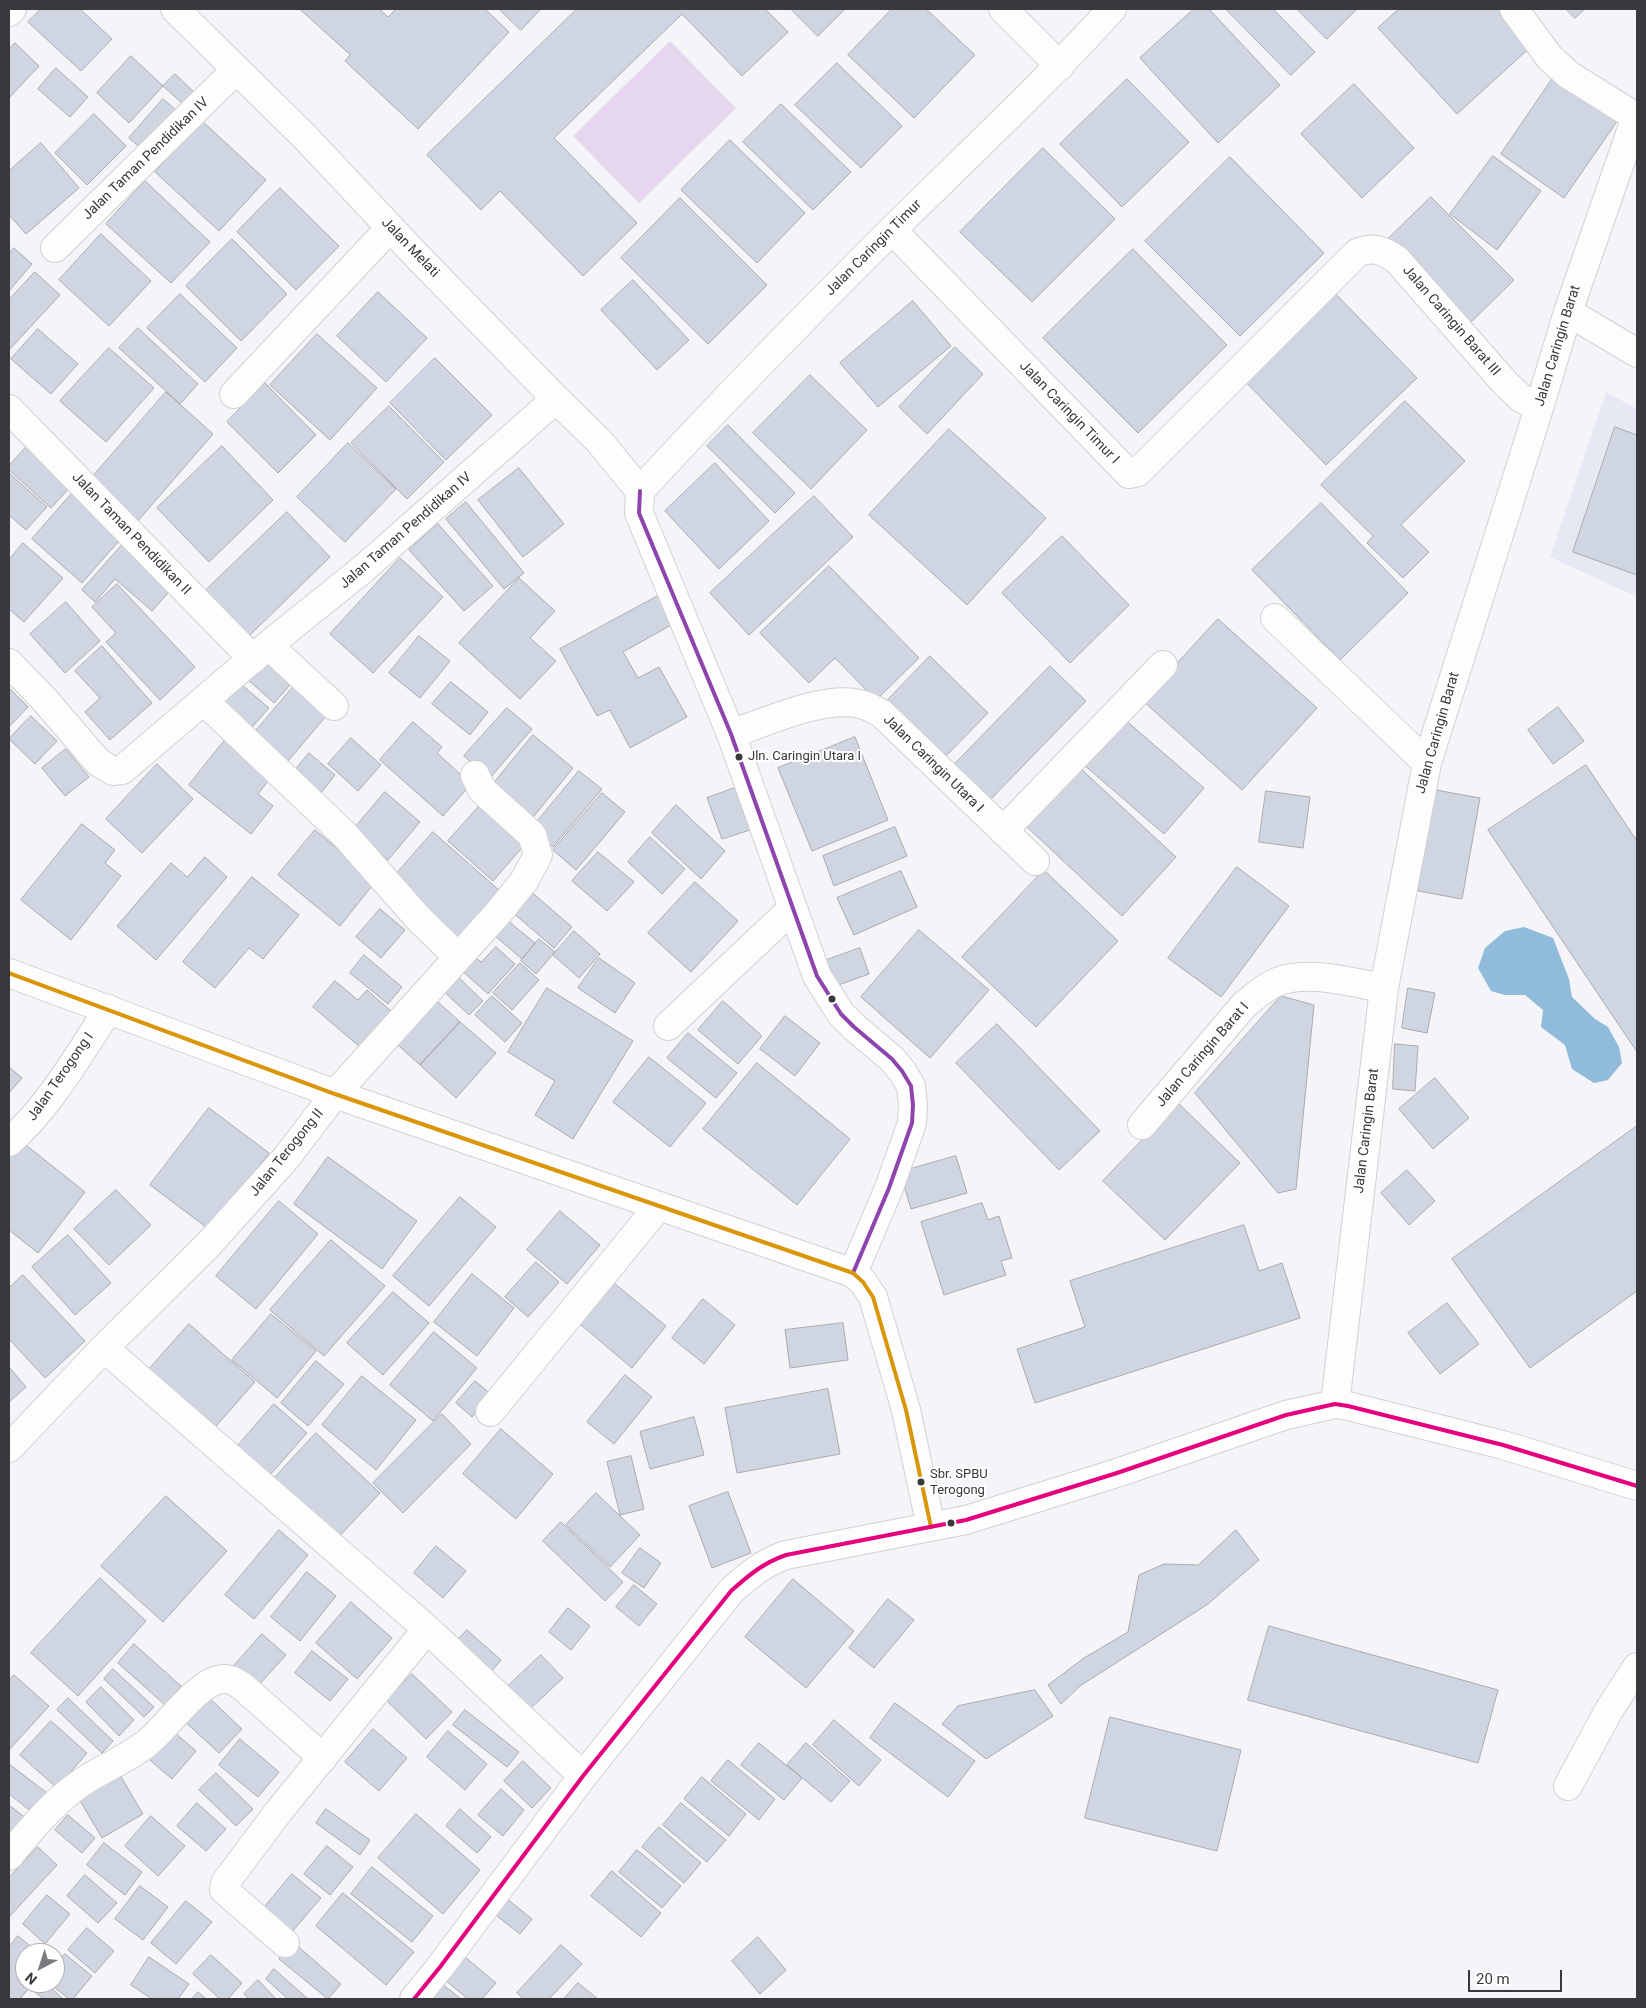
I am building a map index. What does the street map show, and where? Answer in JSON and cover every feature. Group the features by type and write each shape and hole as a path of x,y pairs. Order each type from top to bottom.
{"street":[{"path":"9,12 12,9"},
{"name":"Jalan Melati","path":"175,9 305,137 390,228 599,441 640,491"},
{"path":"1003,9 1060,66"},
{"name":"Jalan Caringin Timur","path":"640,491 730,393 892,230 1060,66 1112,9"},
{"path":"1514,9 1550,58 1569,75 1637,116"},
{"name":"Jalan Taman Pendidikan IV","path":"55,248 236,70"},
{"name":"Jalan Caringin Barat","path":"1335,1404 1384,988 1427,763 1568,312 1637,116"},
{"path":"234,394 390,228"},
{"name":"Jalan Caringin Timur I","path":"892,230 1129,474 1138,472 1357,253"},
{"name":"Jalan Caringin Barat III","path":"1357,253 1367,248 1376,249 1386,252 1397,260 1506,384 1521,398 1539,408"},
{"path":"1568,312 1637,353"},
{"name":"Jalan Taman Pendidikan IV","path":"9,663 43,698 98,762 113,772 122,770 261,652 363,570 556,399"},
{"name":"Jalan Taman Pendidikan II","path":"9,409 261,652 334,706"},
{"path":"640,491 639,513 731,734 817,976 842,1014 854,1027 892,1059 911,1086 912,1123 889,1188 853,1273"},
{"path":"1275,618 1427,763"},
{"path":"1003,831 1163,665"},
{"path":"204,701 344,834 418,918 458,957"},
{"name":"Jalan Caringin Utara I","path":"731,734 796,711 833,702 859,703 867,706 881,713 1035,861"},
{"name":"Jalan Terogong II","path":"9,1448 104,1348 209,1244 286,1158 335,1094 524,881 538,855 532,835 482,790 475,776"},
{"path":"668,1026 793,908"},
{"path":"9,973 335,1094 853,1273 863,1282 873,1297 906,1410 931,1527"},
{"name":"Jalan Caringin Barat I","path":"1142,1125 1245,1004 1266,988 1278,982 1307,976 1384,988"},
{"name":"Jalan Terogong I","path":"9,1142 45,1105 109,1009"},
{"path":"490,1412 659,1206"},
{"path":"104,1348 427,1630 583,1776"},
{"path":"414,1999 583,1776 731,1591 754,1570 765,1563 786,1555 966,1520 1117,1473 1286,1415 1335,1404 1503,1445 1637,1486"},
{"path":"284,1943 224,1890 229,1876 279,1811 427,1630"},
{"path":"1568,1786 1610,1710 1637,1667"},
{"path":"9,1856 38,1821 60,1800 79,1785 148,1742 184,1706 216,1680 225,1678 242,1686 323,1758"}],"shaded area":[{"path":"670,41 736,108 639,203 573,136"},
{"path":"1606,392 1637,409 1637,597 1550,557"}],"water":[{"path":"1524,927 1553,938 1569,979 1572,997 1595,1019 1608,1027 1619,1047 1622,1063 1608,1080 1594,1083 1572,1069 1565,1045 1541,1027 1543,1010 1525,995 1505,995 1491,991 1478,968 1485,948 1505,931"}],"building":[{"path":"41,9 80,9 112,39 81,71 28,22"},
{"path":"300,9 379,9 388,17 396,9 485,9 509,32 418,129 345,61 350,55"},
{"path":"499,9 541,9 521,30"},
{"path":"577,9 765,9 788,32 742,76 682,14 554,138 637,223 583,276 500,191 481,210 427,155"},
{"path":"791,9 845,9 818,36"},
{"path":"892,9 926,9 975,55 914,118 848,55"},
{"path":"1194,9 1209,9 1280,85 1218,143 1140,58"},
{"path":"1226,9 1273,9 1315,52 1291,75"},
{"path":"1297,9 1357,9 1327,39"},
{"path":"1399,9 1504,9 1535,43 1457,114 1378,28"},
{"path":"1566,9 1585,9 1575,18"},
{"path":"15,43 39,66 9,98 9,50"},
{"path":"131,56 163,86 129,123 97,93"},
{"path":"837,63 902,126 861,168 795,105"},
{"path":"56,68 88,97 70,117 38,89"},
{"path":"175,74 194,92 183,104 163,86"},
{"path":"1555,75 1618,120 1564,198 1501,154"},
{"path":"1127,79 1189,142 1122,207 1060,144"},
{"path":"1354,84 1414,148 1362,198 1301,134"},
{"path":"163,99 176,110 142,149 129,138"},
{"path":"781,104 851,172 813,210 743,142"},
{"path":"94,114 126,146 87,185 55,153"},
{"path":"202,121 266,180 219,231 155,172"},
{"path":"730,140 805,213 757,263 681,190"},
{"path":"41,143 79,188 26,234 9,215 9,171"},
{"path":"1043,148 1115,219 1032,302 960,232"},
{"path":"1493,156 1541,191 1497,250 1450,214"},
{"path":"1230,157 1324,253 1240,336 1145,241"},
{"path":"145,181 210,242 171,283 106,224"},
{"path":"280,188 339,246 296,290 237,232"},
{"path":"1431,197 1514,280 1466,327 1384,243"},
{"path":"680,198 767,285 708,344 621,258"},
{"path":"101,234 151,281 109,326 59,280"},
{"path":"232,239 287,294 241,341 186,286"},
{"path":"14,248 32,264 9,291 9,254"},
{"path":"1133,249 1227,345 1138,433 1043,338"},
{"path":"35,272 60,295 9,350 9,300"},
{"path":"633,280 689,340 657,370 601,310"},
{"path":"1329,287 1417,378 1326,465 1238,374"},
{"path":"378,292 427,338 386,382 337,336"},
{"path":"180,294 237,348 205,382 147,328"},
{"path":"913,301 951,346 878,407 840,363"},
{"path":"138,328 198,384 180,404 119,348"},
{"path":"38,329 78,364 51,394 11,359"},
{"path":"317,334 377,388 330,440 270,385"},
{"path":"955,347 983,374 927,434 899,407"},
{"path":"109,348 154,388 106,442 60,401"},
{"path":"435,358 492,415 446,460 390,403"},
{"path":"810,375 867,430 811,489 753,433"},
{"path":"265,383 316,435 278,473 227,422"},
{"path":"166,392 213,434 137,522 89,481"},
{"path":"1405,401 1465,461 1401,525 1429,552 1403,578 1367,543 1373,536 1321,485"},
{"path":"389,406 444,462 407,499 351,443"},
{"path":"728,425 795,493 775,513 707,446"},
{"path":"1615,427 1637,435 1637,575 1573,552"},
{"path":"949,429 1046,518 967,605 869,515"},
{"path":"348,443 396,489 345,542 297,497"},
{"path":"28,445 72,485 51,508 9,470 9,466"},
{"path":"222,446 273,500 209,562 157,508"},
{"path":"715,463 769,521 719,569 665,511"},
{"path":"519,468 564,524 523,557 478,500"},
{"path":"9,473 47,507 26,530 9,515"},
{"path":"75,490 125,534 82,583 32,539"},
{"path":"814,496 853,537 749,635 710,593"},
{"path":"466,502 524,573 504,589 446,519"},
{"path":"1321,503 1408,593 1340,660 1252,570"},
{"path":"287,512 330,557 249,636 205,591"},
{"path":"438,524 493,586 464,611 409,550"},
{"path":"1062,536 1129,605 1070,663 1002,593"},
{"path":"23,543 63,578 24,622 9,609 9,560"},
{"path":"124,543 174,586 152,611 115,579 95,602 82,590"},
{"path":"400,558 443,597 373,673 330,634"},
{"path":"829,566 919,658 876,700 835,658 809,683 760,633"},
{"path":"519,578 555,611 530,638 556,661 520,699 459,643"},
{"path":"117,584 195,667 160,700 106,642 116,633 92,607"},
{"path":"658,596 673,624 623,652 638,678 659,667 687,717 630,748 610,710 597,716 560,649"},
{"path":"66,602 100,641 65,673 30,634"},
{"path":"1218,619 1317,708 1242,790 1143,701"},
{"path":"419,636 450,661 420,698 389,673"},
{"path":"102,646 152,703 110,740 85,712 100,698 75,671"},
{"path":"268,650 298,676 274,703 245,677"},
{"path":"930,656 988,713 941,761 883,705"},
{"path":"1050,666 1086,701 988,802 952,767"},
{"path":"236,680 269,708 245,735 213,707"},
{"path":"299,680 333,708 288,761 255,732"},
{"path":"451,682 488,712 470,735 432,704"},
{"path":"9,688 28,707 9,727"},
{"path":"1558,707 1584,741 1553,764 1528,730"},
{"path":"507,708 532,729 490,778 464,756"},
{"path":"31,716 57,741 35,764 9,739"},
{"path":"1123,718 1204,788 1164,834 1083,764"},
{"path":"413,722 442,747 437,753 471,784 443,816 380,760"},
{"path":"229,735 275,772 258,794 273,806 251,834 189,785"},
{"path":"533,735 573,768 530,821 490,788"},
{"path":"855,737 888,820 812,851 778,768"},
{"path":"351,738 381,765 358,791 328,764"},
{"path":"66,749 89,777 65,796 42,768"},
{"path":"309,753 335,775 319,795 293,773"},
{"path":"157,764 193,799 142,853 106,819"},
{"path":"1586,765 1637,841 1637,1052 1488,830"},
{"path":"1080,768 1176,857 1122,916 1026,826"},
{"path":"579,771 602,789 553,847 531,829"},
{"path":"735,788 750,830 722,839 707,798"},
{"path":"1436,790 1480,798 1462,899 1418,891"},
{"path":"1266,791 1310,797 1303,848 1259,842"},
{"path":"385,792 420,822 388,860 353,830"},
{"path":"602,793 625,812 576,870 553,850"},
{"path":"482,803 527,842 493,881 448,841"},
{"path":"676,805 725,851 701,879 652,833"},
{"path":"82,824 115,850 105,863 121,876 71,940 21,900"},
{"path":"895,827 907,856 834,886 823,856"},
{"path":"315,830 376,881 340,926 278,875"},
{"path":"433,832 500,891 459,939 391,880"},
{"path":"650,837 685,869 662,894 628,862"},
{"path":"598,852 634,882 607,911 572,881"},
{"path":"205,857 227,877 156,960 117,926 171,863 187,877"},
{"path":"1237,867 1289,906 1221,997 1168,958"},
{"path":"1044,870 1118,941 1036,1027 962,957"},
{"path":"901,871 917,907 854,935 837,898"},
{"path":"252,877 299,915 263,959 249,948 215,988 183,962"},
{"path":"695,882 738,921 691,972 648,933"},
{"path":"529,890 572,927 554,948 511,911"},
{"path":"380,909 405,930 381,958 356,937"},
{"path":"507,920 535,943 522,959 494,935"},
{"path":"919,930 989,990 930,1058 861,997"},
{"path":"574,931 600,954 579,978 553,955"},
{"path":"539,939 555,952 536,974 521,961"},
{"path":"496,947 515,964 488,994 459,968 472,954 481,962"},
{"path":"860,948 869,974 833,987 824,961"},
{"path":"364,955 402,987 388,1004 350,973"},
{"path":"599,958 635,983 615,1013 578,988"},
{"path":"520,963 539,980 512,1010 493,993"},
{"path":"454,973 483,1001 469,1015 439,987"},
{"path":"335,981 358,1000 367,990 391,1011 360,1047 313,1007"},
{"path":"547,988 633,1041 573,1139 535,1115 555,1081 508,1052"},
{"path":"1408,988 1435,993 1427,1033 1402,1028"},
{"path":"428,993 460,1022 420,1065 389,1037"},
{"path":"492,996 522,1023 505,1042 475,1015"},
{"path":"1281,996 1314,1005 1296,1189 1278,1193 1195,1093"},
{"path":"723,1001 762,1036 738,1064 698,1030"},
{"path":"785,1016 820,1043 795,1076 760,1049"},
{"path":"460,1022 496,1053 456,1098 420,1065"},
{"path":"997,1024 1100,1131 1059,1170 956,1063"},
{"path":"688,1033 737,1073 716,1098 667,1058"},
{"path":"1395,1044 1418,1046 1415,1091 1393,1089"},
{"path":"649,1057 706,1103 670,1147 613,1102"},
{"path":"757,1063 850,1139 797,1205 703,1129"},
{"path":"9,1067 22,1078 9,1093"},
{"path":"1435,1078 1469,1118 1433,1149 1399,1109"},
{"path":"1178,1103 1240,1163 1165,1240 1103,1181"},
{"path":"209,1108 269,1153 210,1230 150,1185"},
{"path":"1637,1126 1637,1291 1530,1368 1452,1259"},
{"path":"21,1141 85,1192 38,1253 9,1230 9,1156"},
{"path":"956,1156 967,1193 911,1209 900,1172"},
{"path":"328,1157 417,1221 382,1269 294,1204"},
{"path":"1407,1170 1435,1201 1409,1225 1381,1193"},
{"path":"116,1190 151,1225 109,1265 74,1229"},
{"path":"460,1197 496,1227 429,1306 393,1276"},
{"path":"279,1201 318,1234 256,1309 216,1276"},
{"path":"982,1203 988,1220 999,1216 1012,1258 1001,1261 1006,1275 944,1295 921,1222"},
{"path":"560,1211 600,1245 567,1284 527,1250"},
{"path":"1244,1225 1259,1271 1282,1263 1300,1318 1035,1403 1017,1349 1085,1327 1070,1281"},
{"path":"68,1235 111,1283 75,1315 32,1267"},
{"path":"331,1240 385,1286 324,1356 270,1310"},
{"path":"536,1262 559,1282 528,1317 505,1297"},
{"path":"472,1274 514,1308 477,1356 434,1322"},
{"path":"23,1275 85,1341 45,1378 9,1339 9,1288"},
{"path":"614,1283 666,1326 632,1368 580,1324"},
{"path":"393,1292 429,1323 383,1375 347,1343"},
{"path":"703,1299 735,1325 704,1364 672,1338"},
{"path":"1447,1303 1479,1344 1440,1374 1408,1333"},
{"path":"271,1314 316,1351 277,1398 232,1360"},
{"path":"843,1323 848,1360 790,1368 785,1330"},
{"path":"189,1324 255,1382 209,1434 143,1376"},
{"path":"434,1332 477,1368 433,1421 390,1385"},
{"path":"316,1361 344,1384 308,1426 281,1403"},
{"path":"9,1367 26,1387 9,1402"},
{"path":"625,1375 652,1397 614,1444 587,1422"},
{"path":"362,1376 416,1420 376,1470 322,1425"},
{"path":"475,1381 492,1395 472,1417 456,1403"},
{"path":"828,1389 840,1454 737,1473 725,1408"},
{"path":"274,1404 307,1433 262,1484 229,1456"},
{"path":"442,1414 471,1444 403,1513 373,1483"},
{"path":"694,1417 704,1455 650,1469 640,1432"},
{"path":"501,1429 553,1474 516,1519 463,1474"},
{"path":"316,1433 380,1493 332,1544 268,1485"},
{"path":"631,1456 644,1509 620,1515 607,1462"},
{"path":"728,1492 751,1553 712,1568 689,1506"},
{"path":"596,1493 640,1535 610,1567 566,1525"},
{"path":"166,1496 227,1551 163,1622 101,1566"},
{"path":"561,1522 623,1582 605,1601 543,1541"},
{"path":"279,1530 308,1555 254,1619 225,1595"},
{"path":"1236,1530 1259,1560 1208,1604 1080,1686 1061,1704 1048,1685 1084,1658 1128,1632 1139,1575 1164,1564 1198,1565"},
{"path":"436,1546 466,1571 443,1598 414,1573"},
{"path":"640,1548 661,1563 644,1588 622,1573"},
{"path":"307,1572 336,1596 300,1641 271,1617"},
{"path":"100,1578 146,1621 78,1696 31,1653"},
{"path":"793,1579 854,1631 806,1688 745,1637"},
{"path":"634,1585 657,1604 639,1626 616,1607"},
{"path":"888,1599 914,1620 874,1668 849,1648"},
{"path":"351,1602 392,1638 357,1679 316,1643"},
{"path":"568,1608 590,1626 571,1650 549,1632"},
{"path":"1269,1626 1498,1690 1478,1763 1248,1700"},
{"path":"467,1630 501,1660 491,1672 456,1642"},
{"path":"262,1634 286,1655 255,1689 232,1668"},
{"path":"134,1644 181,1686 165,1705 118,1663"},
{"path":"312,1651 348,1679 330,1701 295,1673"},
{"path":"541,1655 563,1678 529,1710 507,1687"},
{"path":"113,1669 154,1707 144,1717 104,1679"},
{"path":"412,1674 452,1712 426,1739 386,1700"},
{"path":"14,1675 49,1706 9,1750 9,1681"},
{"path":"101,1687 134,1720 119,1736 86,1702"},
{"path":"1035,1690 1053,1716 986,1759 942,1724 958,1706"},
{"path":"204,1693 242,1729 219,1753 181,1718"},
{"path":"68,1698 113,1741 102,1753 57,1710"},
{"path":"895,1703 975,1761 948,1797 870,1738"},
{"path":"465,1710 519,1752 507,1767 453,1725"},
{"path":"1110,1717 1241,1750 1217,1851 1085,1818"},
{"path":"834,1720 881,1760 859,1786 813,1745"},
{"path":"51,1721 87,1753 57,1788 20,1755"},
{"path":"373,1729 407,1758 379,1791 345,1762"},
{"path":"448,1731 487,1764 465,1790 427,1757"},
{"path":"174,1732 196,1751 172,1779 150,1760"},
{"path":"240,1739 279,1772 258,1797 219,1765"},
{"path":"759,1743 802,1778 784,1800 741,1765"},
{"path":"806,1743 850,1781 831,1802 787,1765"},
{"path":"728,1760 775,1799 759,1820 711,1781"},
{"path":"523,1761 551,1788 532,1808 504,1781"},
{"path":"9,1764 47,1793 32,1812 9,1794"},
{"path":"216,1773 253,1809 236,1826 199,1790"},
{"path":"120,1775 143,1814 102,1838 79,1799"},
{"path":"702,1777 746,1814 729,1836 684,1799"},
{"path":"501,1789 524,1810 503,1836 478,1815"},
{"path":"197,1803 226,1829 206,1851 177,1826"},
{"path":"681,1803 726,1840 707,1862 663,1825"},
{"path":"9,1805 27,1819 9,1841"},
{"path":"326,1809 370,1840 360,1855 316,1823"},
{"path":"460,1809 491,1837 477,1853 446,1826"},
{"path":"416,1814 480,1870 443,1914 378,1858"},
{"path":"68,1815 95,1838 82,1853 55,1830"},
{"path":"151,1816 185,1846 158,1876 125,1846"},
{"path":"659,1827 701,1863 684,1883 642,1847"},
{"path":"104,1843 142,1872 125,1895 87,1865"},
{"path":"327,1846 353,1867 330,1895 304,1874"},
{"path":"38,1847 57,1865 9,1917 9,1878"},
{"path":"637,1850 681,1886 662,1908 619,1872"},
{"path":"372,1867 433,1916 412,1942 351,1894"},
{"path":"612,1871 661,1913 641,1937 591,1896"},
{"path":"292,1874 321,1898 291,1933 263,1909"},
{"path":"85,1875 117,1903 98,1923 67,1896"},
{"path":"140,1886 168,1907 143,1940 115,1919"},
{"path":"343,1893 414,1952 386,1985 316,1926"},
{"path":"501,1894 532,1919 520,1934 488,1909"},
{"path":"47,1895 70,1914 46,1943 23,1924"},
{"path":"186,1901 212,1922 176,1964 151,1943"},
{"path":"87,1928 114,1951 95,1973 68,1950"},
{"path":"18,1936 27,1943 15,1943 15,1993 25,1993 20,1999 9,1999 9,1947"},
{"path":"758,1937 786,1970 760,1994 732,1961"},
{"path":"293,1942 341,1984 328,1999 279,1959"},
{"path":"561,1945 582,1964 549,1999 524,1999 517,1993"},
{"path":"459,1952 496,1983 482,1999 468,1999 439,1975"},
{"path":"65,1954 92,1976 73,1999 69,1999 62,1993 65,1993"},
{"path":"211,1955 242,1983 228,1999 220,1999 193,1974"},
{"path":"149,1957 189,1984 178,1999 152,1999 131,1985"},
{"path":"274,1969 308,1999 288,1999 266,1979"},
{"path":"258,1980 276,1999 249,1999 244,1994"},
{"path":"437,1980 461,1999 428,1999"},
{"path":"578,1983 598,1999 564,1999"},
{"path":"198,1992 206,1999 192,1999"},
{"path":"36,1993 57,1993 63,1999 43,1999"}],"transit line":[{"path":"640,491 639,513 731,734 817,976 841,1014 892,1059 911,1086 912,1123 889,1188 853,1273"},
{"path":"9,973 335,1094 853,1273 863,1282 873,1297 906,1410 931,1527"},
{"path":"414,1999 583,1776 731,1591 757,1570 778,1558 966,1520 1117,1473 1286,1415 1335,1404 1503,1445 1637,1486"}],"place":[{"name":"Jln. Caringin Utara I","path":"739,757"},
{"name":"Sbr. SPBU Terogong","path":"921,1482"}]}
